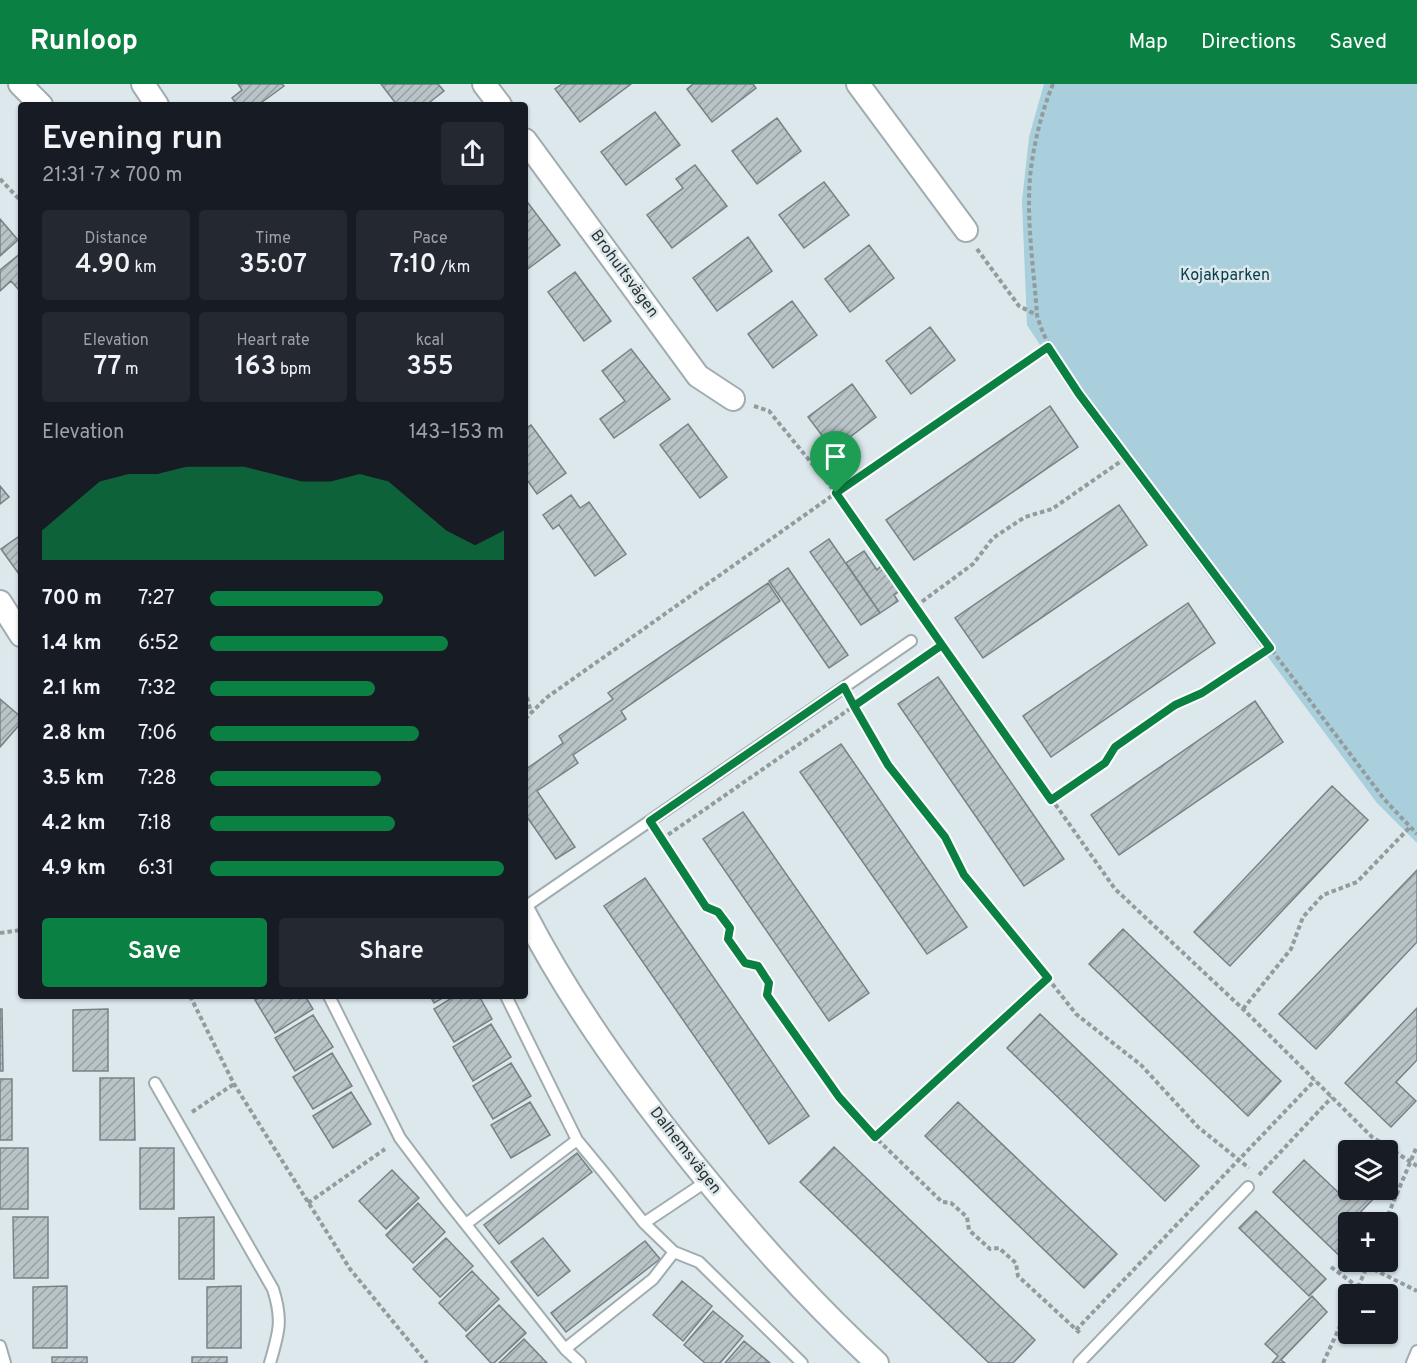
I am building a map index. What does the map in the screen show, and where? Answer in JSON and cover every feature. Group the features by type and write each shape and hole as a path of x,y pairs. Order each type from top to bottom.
{"street":[{"path":"20,84 38,102"},
{"path":"143,84 155,102"},
{"path":"484,84 498,102"},
{"path":"858,84 966,230"},
{"name":"Brohultsvägen","path":"528,144 698,376 733,399"},
{"path":"0,602 18,630"},
{"name":"Dalhemsvägen","path":"528,919 611,1056 707,1181 794,1282 877,1363"}],"lane":[{"path":"528,905 911,641"},
{"path":"330,999 400,1138 565,1349 580,1363"},
{"path":"508,999 578,1140 645,1223 674,1252 699,1262 802,1363"},
{"path":"155,1083 273,1289 279,1308 280,1330 270,1363"},
{"path":"466,1224 578,1140"},
{"path":"645,1223 707,1181"},
{"path":"1079,1363 1248,1187"},
{"path":"565,1349 653,1279 674,1252"},
{"path":"0,1346 5,1363"},
{"path":"1412,1363 1417,1351"}],"path":[{"path":"1053,84 1037,134 1030,170 1029,201 1037,315 1048,347 1079,394 1384,799 1417,834"},
{"path":"0,179 18,198"},
{"path":"966,230 984,259 1019,306 1037,315"},
{"path":"528,716 546,698 836,493 1048,347"},
{"path":"733,399 769,411 836,493 1115,889 1243,1009 1372,1137 1417,1166"},
{"path":"916,606 974,564 993,538 1025,517 1052,509 1127,457"},
{"path":"662,839 942,645"},
{"path":"1051,800 1105,763 1115,747 1175,705 1202,693 1270,648"},
{"path":"844,687 888,765 945,837 964,875 1076,1014 1141,1065 1198,1127 1259,1176"},
{"path":"528,701 531,712"},
{"path":"650,821 706,907 718,912 730,928 728,939 745,963 758,966 769,983 767,995 839,1097 875,1137 942,1202 951,1203 967,1217 969,1230 990,1249 999,1248 1016,1263 1018,1276 1076,1330 1097,1345"},
{"path":"1243,1009 1291,949 1303,917 1323,895 1357,882 1410,826"},
{"path":"0,933 18,930"},
{"path":"875,1137 1048,978"},
{"path":"192,999 234,1084 350,1269 427,1363"},
{"path":"1076,1330 1315,1080"},
{"path":"178,1122 234,1084"},
{"path":"1248,1187 1332,1097"},
{"path":"308,1203 400,1138"},
{"path":"1389,1212 1417,1146"},
{"path":"1331,1267 1354,1284"},
{"path":"1383,1272 1417,1291"},
{"path":"1323,1363 1338,1331"}],"green space":[{"name":"Kojakparken","path":"1044,84 1417,84 1417,843 1377,803 1071,393 1027,325 1022,201 1029,137"}],"building":[{"path":"238,84 282,84 284,86 262,102 235,102 232,98 242,90"},
{"path":"381,84 438,84 444,91 430,102 395,102"},
{"path":"562,84 631,84 580,122 555,89"},
{"path":"693,84 753,84 756,88 712,122 687,89"},
{"path":"655,112 680,145 626,185 601,152"},
{"path":"777,118 801,151 757,184 732,151"},
{"path":"695,165 727,206 672,248 647,215 683,188 676,179"},
{"path":"824,182 849,215 804,248 779,215"},
{"path":"528,203 560,245 528,269"},
{"path":"0,219 18,240 0,256"},
{"path":"748,237 772,271 717,311 693,278"},
{"path":"869,245 894,278 850,312 825,279"},
{"path":"18,255 18,289 11,281 0,291 0,270"},
{"path":"575,272 611,321 584,341 548,292"},
{"path":"792,301 817,335 773,368 748,334"},
{"path":"930,327 955,360 911,394 886,361"},
{"path":"631,349 670,399 614,438 600,419 625,401 602,371"},
{"path":"852,384 876,417 833,450 808,417"},
{"path":"1050,406 1078,447 914,560 886,520"},
{"path":"688,424 727,477 700,498 660,445"},
{"path":"531,425 566,473 537,494 528,481 528,427"},
{"path":"0,486 9,497 0,504"},
{"path":"571,495 580,508 589,502 626,554 595,576 559,525 553,529 543,515"},
{"path":"1119,505 1147,545 983,658 955,618"},
{"path":"18,537 18,573 1,549"},
{"path":"829,539 880,613 861,625 810,552"},
{"path":"864,551 877,570 882,565 900,591 894,595 898,601 880,613 846,563"},
{"path":"788,568 848,655 829,668 769,581"},
{"path":"768,583 780,601 621,711 626,719 573,755 578,763 537,791 575,847 556,859 528,818 528,768 563,743 559,736 613,699 608,693"},
{"path":"1188,603 1215,643 1051,757 1023,716"},
{"path":"938,677 1064,859 1024,886 898,704"},
{"path":"0,699 18,714 18,726 0,747"},
{"path":"1255,701 1283,742 1119,855 1091,815"},
{"path":"841,744 967,927 927,954 800,772"},
{"path":"1332,786 1368,820 1230,966 1194,932"},
{"path":"743,812 869,993 829,1021 703,839"},
{"path":"1417,870 1417,942 1316,1049 1279,1014"},
{"path":"645,878 809,1116 769,1144 604,906"},
{"path":"1123,929 1281,1081 1248,1116 1089,964"},
{"path":"307,999 313,1009 275,1033 255,1000"},
{"path":"450,999 481,999 492,1019 454,1042 434,1009"},
{"path":"1417,1008 1417,1060 1396,1082 1416,1101 1391,1127 1345,1083"},
{"path":"0,1009 2,1009 3,1071 0,1071"},
{"path":"108,1009 108,1071 73,1071 73,1010"},
{"path":"1040,1014 1199,1166 1165,1201 1007,1048"},
{"path":"313,1015 333,1047 295,1071 275,1038"},
{"path":"491,1024 511,1057 473,1081 453,1047"},
{"path":"332,1053 352,1086 313,1109 293,1077"},
{"path":"511,1063 531,1096 493,1119 473,1086"},
{"path":"100,1078 134,1078 135,1140 100,1140"},
{"path":"0,1079 12,1079 12,1140 0,1140"},
{"path":"351,1092 371,1124 333,1148 313,1116"},
{"path":"530,1102 550,1135 511,1158 491,1125"},
{"path":"958,1102 1117,1254 1084,1288 925,1136"},
{"path":"834,1147 1035,1340 1013,1363 989,1363 800,1182"},
{"path":"0,1148 28,1148 28,1209 0,1209"},
{"path":"140,1148 174,1148 174,1209 140,1209"},
{"path":"577,1153 592,1172 499,1244 484,1225"},
{"path":"1304,1160 1338,1192 1338,1200 1372,1200 1361,1212 1338,1212 1338,1254 1273,1192"},
{"path":"392,1170 419,1198 386,1229 359,1201"},
{"path":"418,1203 445,1232 413,1263 386,1235"},
{"path":"1256,1211 1326,1279 1309,1296 1239,1228"},
{"path":"13,1217 48,1217 48,1278 14,1278"},
{"path":"214,1217 214,1279 179,1279 179,1218"},
{"path":"446,1238 473,1266 440,1297 413,1269"},
{"path":"543,1238 570,1271 538,1296 511,1262"},
{"path":"645,1241 660,1259 566,1332 551,1313"},
{"path":"472,1271 499,1299 466,1331 439,1303"},
{"path":"682,1281 712,1306 683,1341 653,1315"},
{"path":"67,1286 67,1348 33,1348 33,1287"},
{"path":"241,1286 241,1348 207,1348 207,1287"},
{"path":"1312,1296 1327,1312 1281,1360 1285,1363 1272,1363 1278,1356 1265,1344"},
{"path":"499,1305 526,1333 494,1363 491,1363 466,1336"},
{"path":"713,1311 743,1336 720,1363 705,1363 684,1345"},
{"path":"524,1339 547,1363 499,1363"},
{"path":"744,1341 770,1363 725,1363"},
{"path":"52,1357 87,1357 87,1363 52,1363"},
{"path":"192,1357 227,1357 227,1363 192,1363"}],"route":[{"path":"836,493 942,645 854,706 888,765 945,837 964,875 1048,978 875,1137 839,1097 767,995 769,983 758,966 745,963 728,939 730,928 718,912 706,907 650,821 844,687 854,706 898,676 942,645 1051,800 1105,763 1115,747 1175,705 1202,693 1270,648 1079,394 1048,347 836,493"}]}
